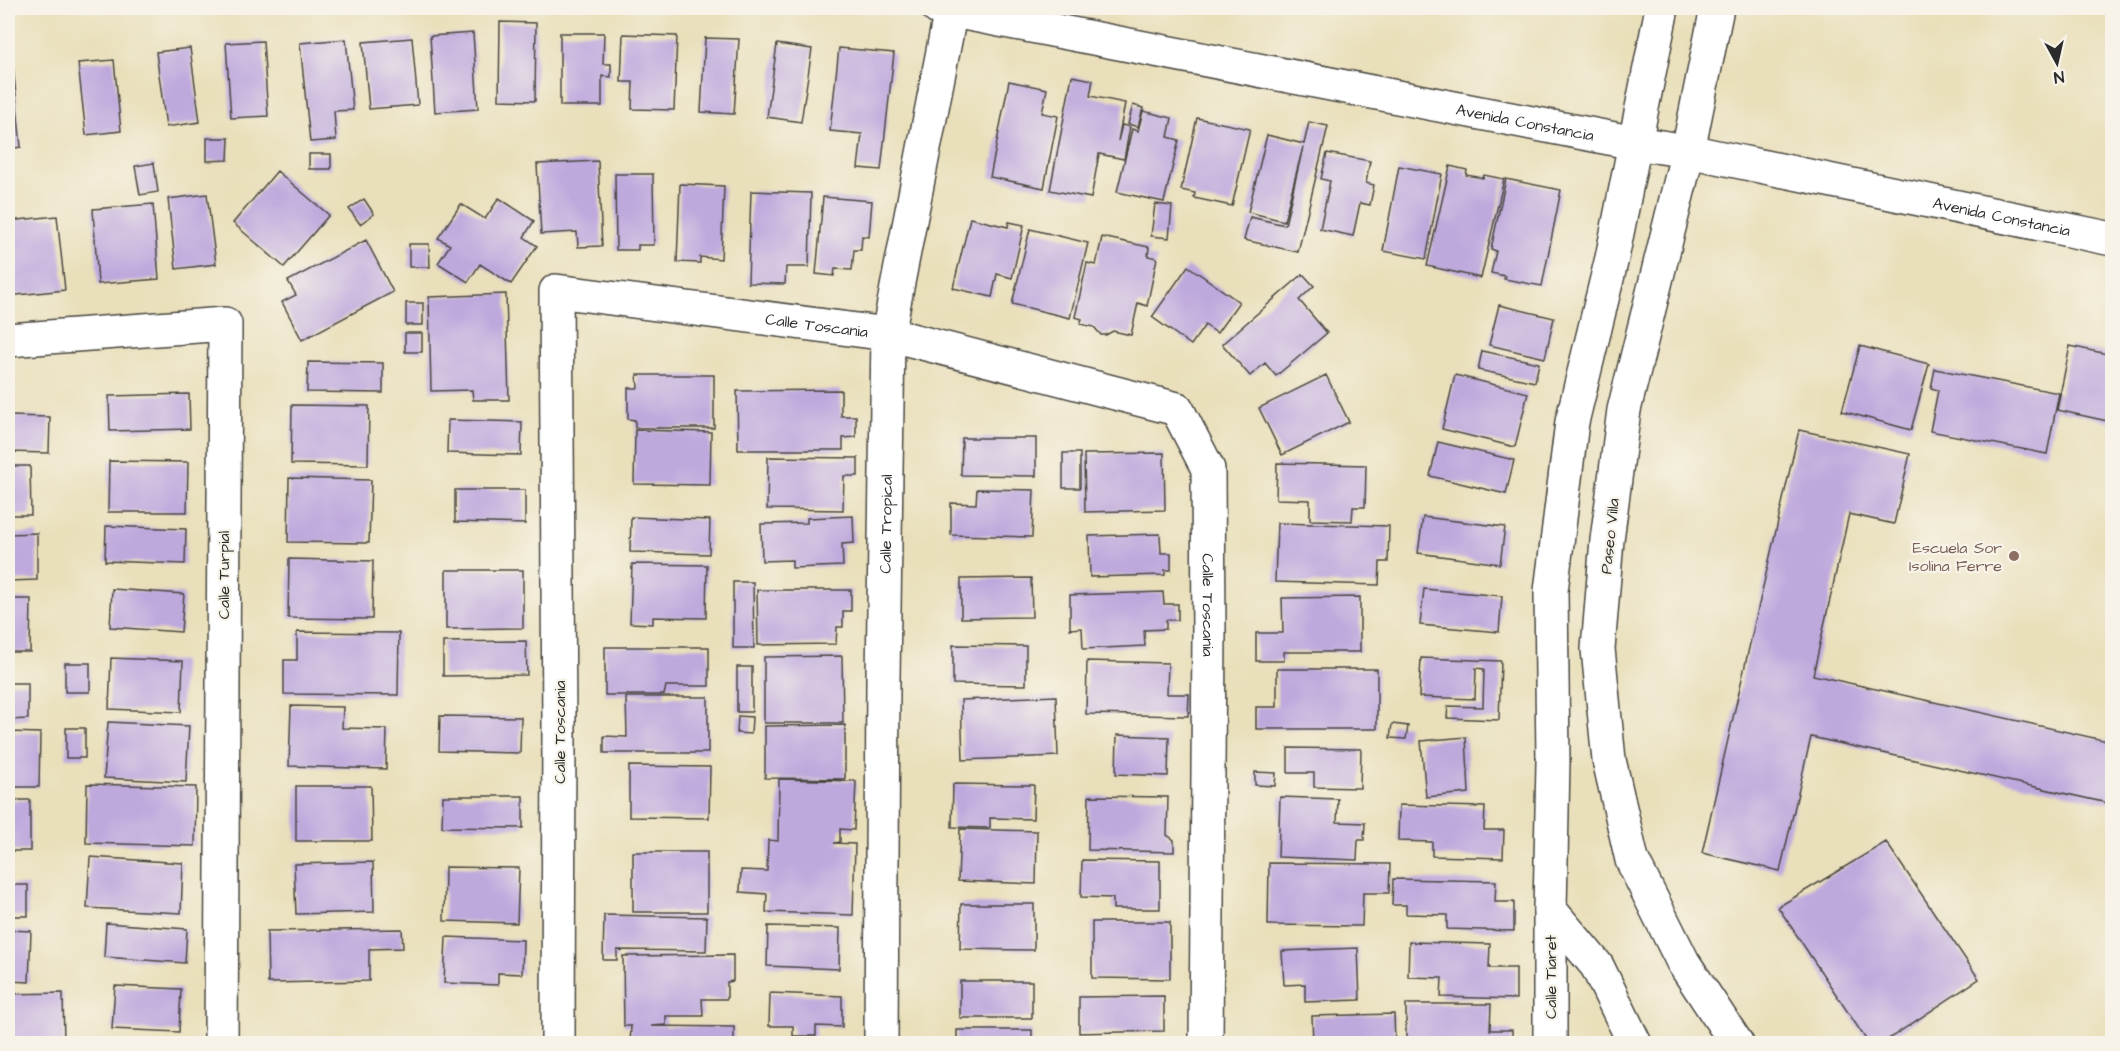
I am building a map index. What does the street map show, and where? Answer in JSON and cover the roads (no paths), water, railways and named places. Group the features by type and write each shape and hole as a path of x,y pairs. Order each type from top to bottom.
{"street":[{"path":"1635,1044 1597,966 1550,910 1553,762 1551,591 1572,422 1612,258 1662,8"},
{"name":"Paseo Villa","path":"1717,8 1688,151 1624,410 1607,540 1598,649 1609,760 1632,860 1683,963 1737,1044"},
{"name":"Avenida Constancia","path":"944,9 1635,143 1688,151 2112,238"},
{"name":"Calle Tropical","path":"881,1044 888,334 944,9"},
{"name":"Calle Toscania","path":"558,1044 559,713 556,291 888,334 1178,409 1208,469 1206,1044"},
{"name":"Calle Turpial","path":"8,340 225,324 220,1044"},
{"name":"Calle Tiaret","path":"1550,910 1550,1044"}],"place":[{"name":"Escuela Sor Isolina Ferre","path":"2014,556"}]}
